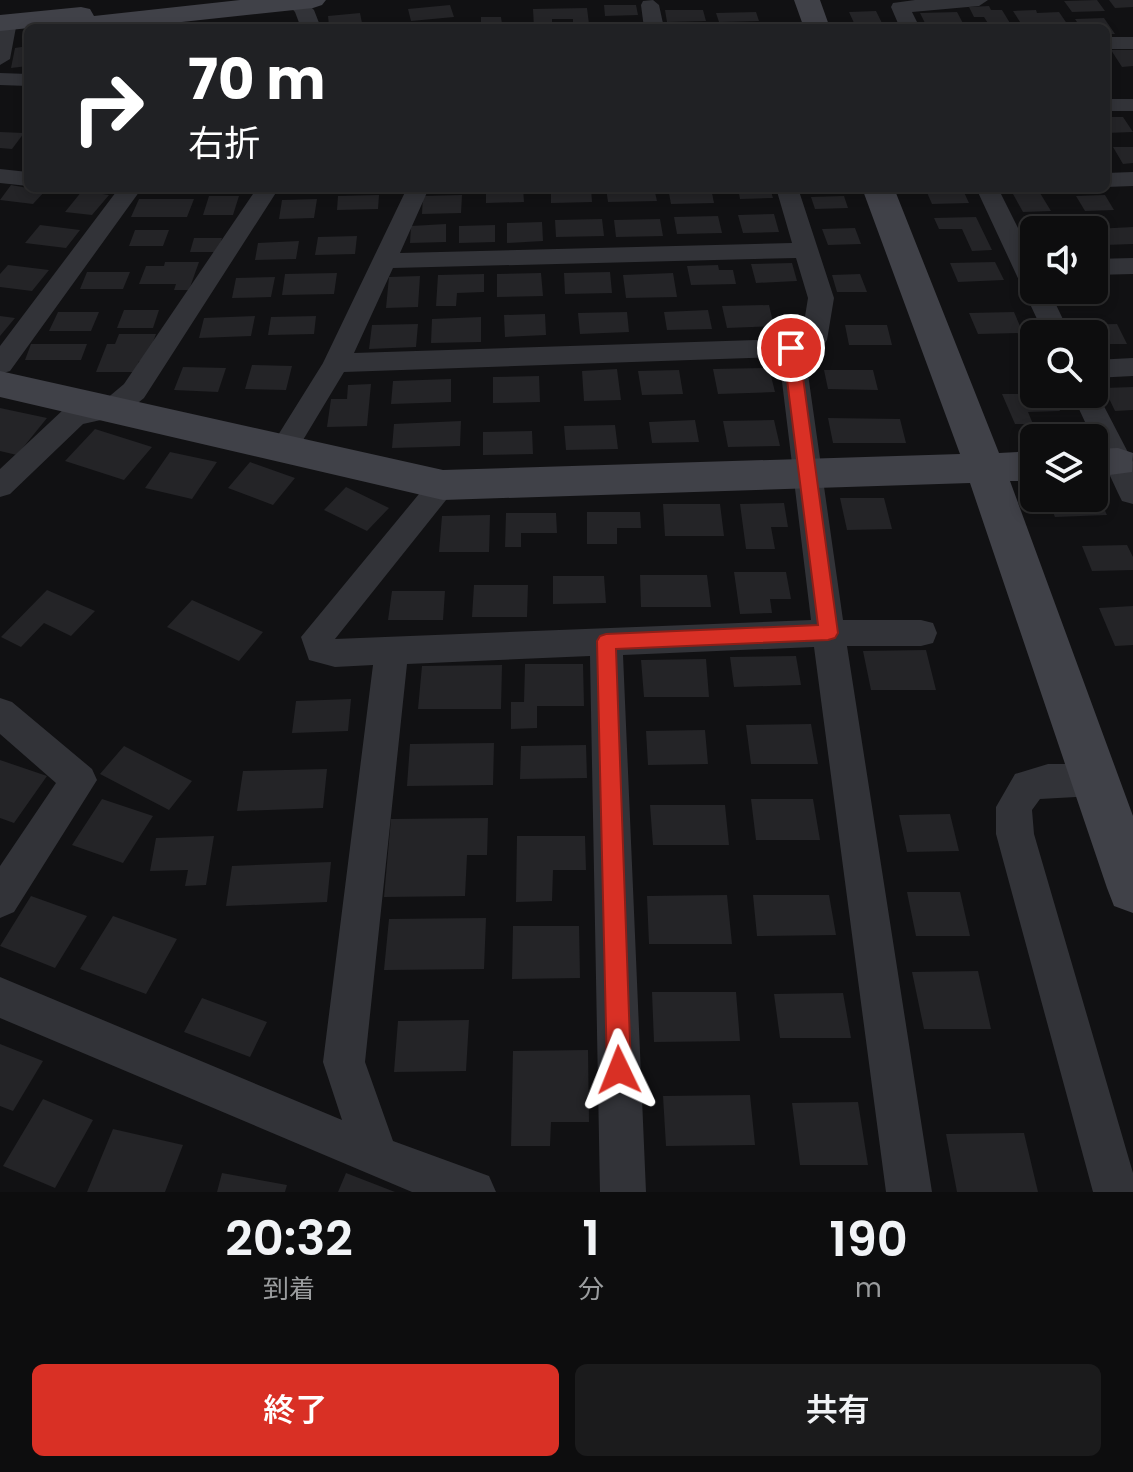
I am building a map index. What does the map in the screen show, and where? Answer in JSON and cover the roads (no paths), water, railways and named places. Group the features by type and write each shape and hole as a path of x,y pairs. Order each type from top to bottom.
{"street":[{"path":"807,0 816,24"},
{"path":"908,24 900,7 977,0"},
{"path":"72,24 202,4 300,1 309,24"},
{"path":"77,24 202,4"},
{"path":"650,5 653,24"},
{"path":"1110,43 1133,43"},
{"path":"0,79 24,80"},
{"path":"1110,105 1133,105"},
{"path":"0,176 24,179"},
{"path":"1110,180 1133,179"},
{"path":"0,365 128,192"},
{"path":"0,486 74,416 113,408 134,391 265,192"},
{"path":"284,448 336,363 416,192"},
{"path":"336,363 791,348 814,340 821,298 788,192"},
{"path":"880,192 985,468 1133,888"},
{"path":"989,192 1020,254"},
{"path":"384,261 806,250"},
{"path":"1108,267 1133,266"},
{"path":"791,348 828,633 909,1192"},
{"path":"1108,368 1133,367"},
{"path":"0,384 443,485 1020,467"},
{"path":"1093,408 1117,458"},
{"path":"443,485 317,637 321,650 335,653 828,633 921,633"},
{"path":"606,641 623,1192"},
{"path":"377,1157 344,1062 392,650"},
{"path":"0,713 79,780 0,899"},
{"path":"1094,780 1048,780 1028,786 1014,807 1015,834 1116,1192"},
{"path":"0,997 377,1157 473,1192"}]}
